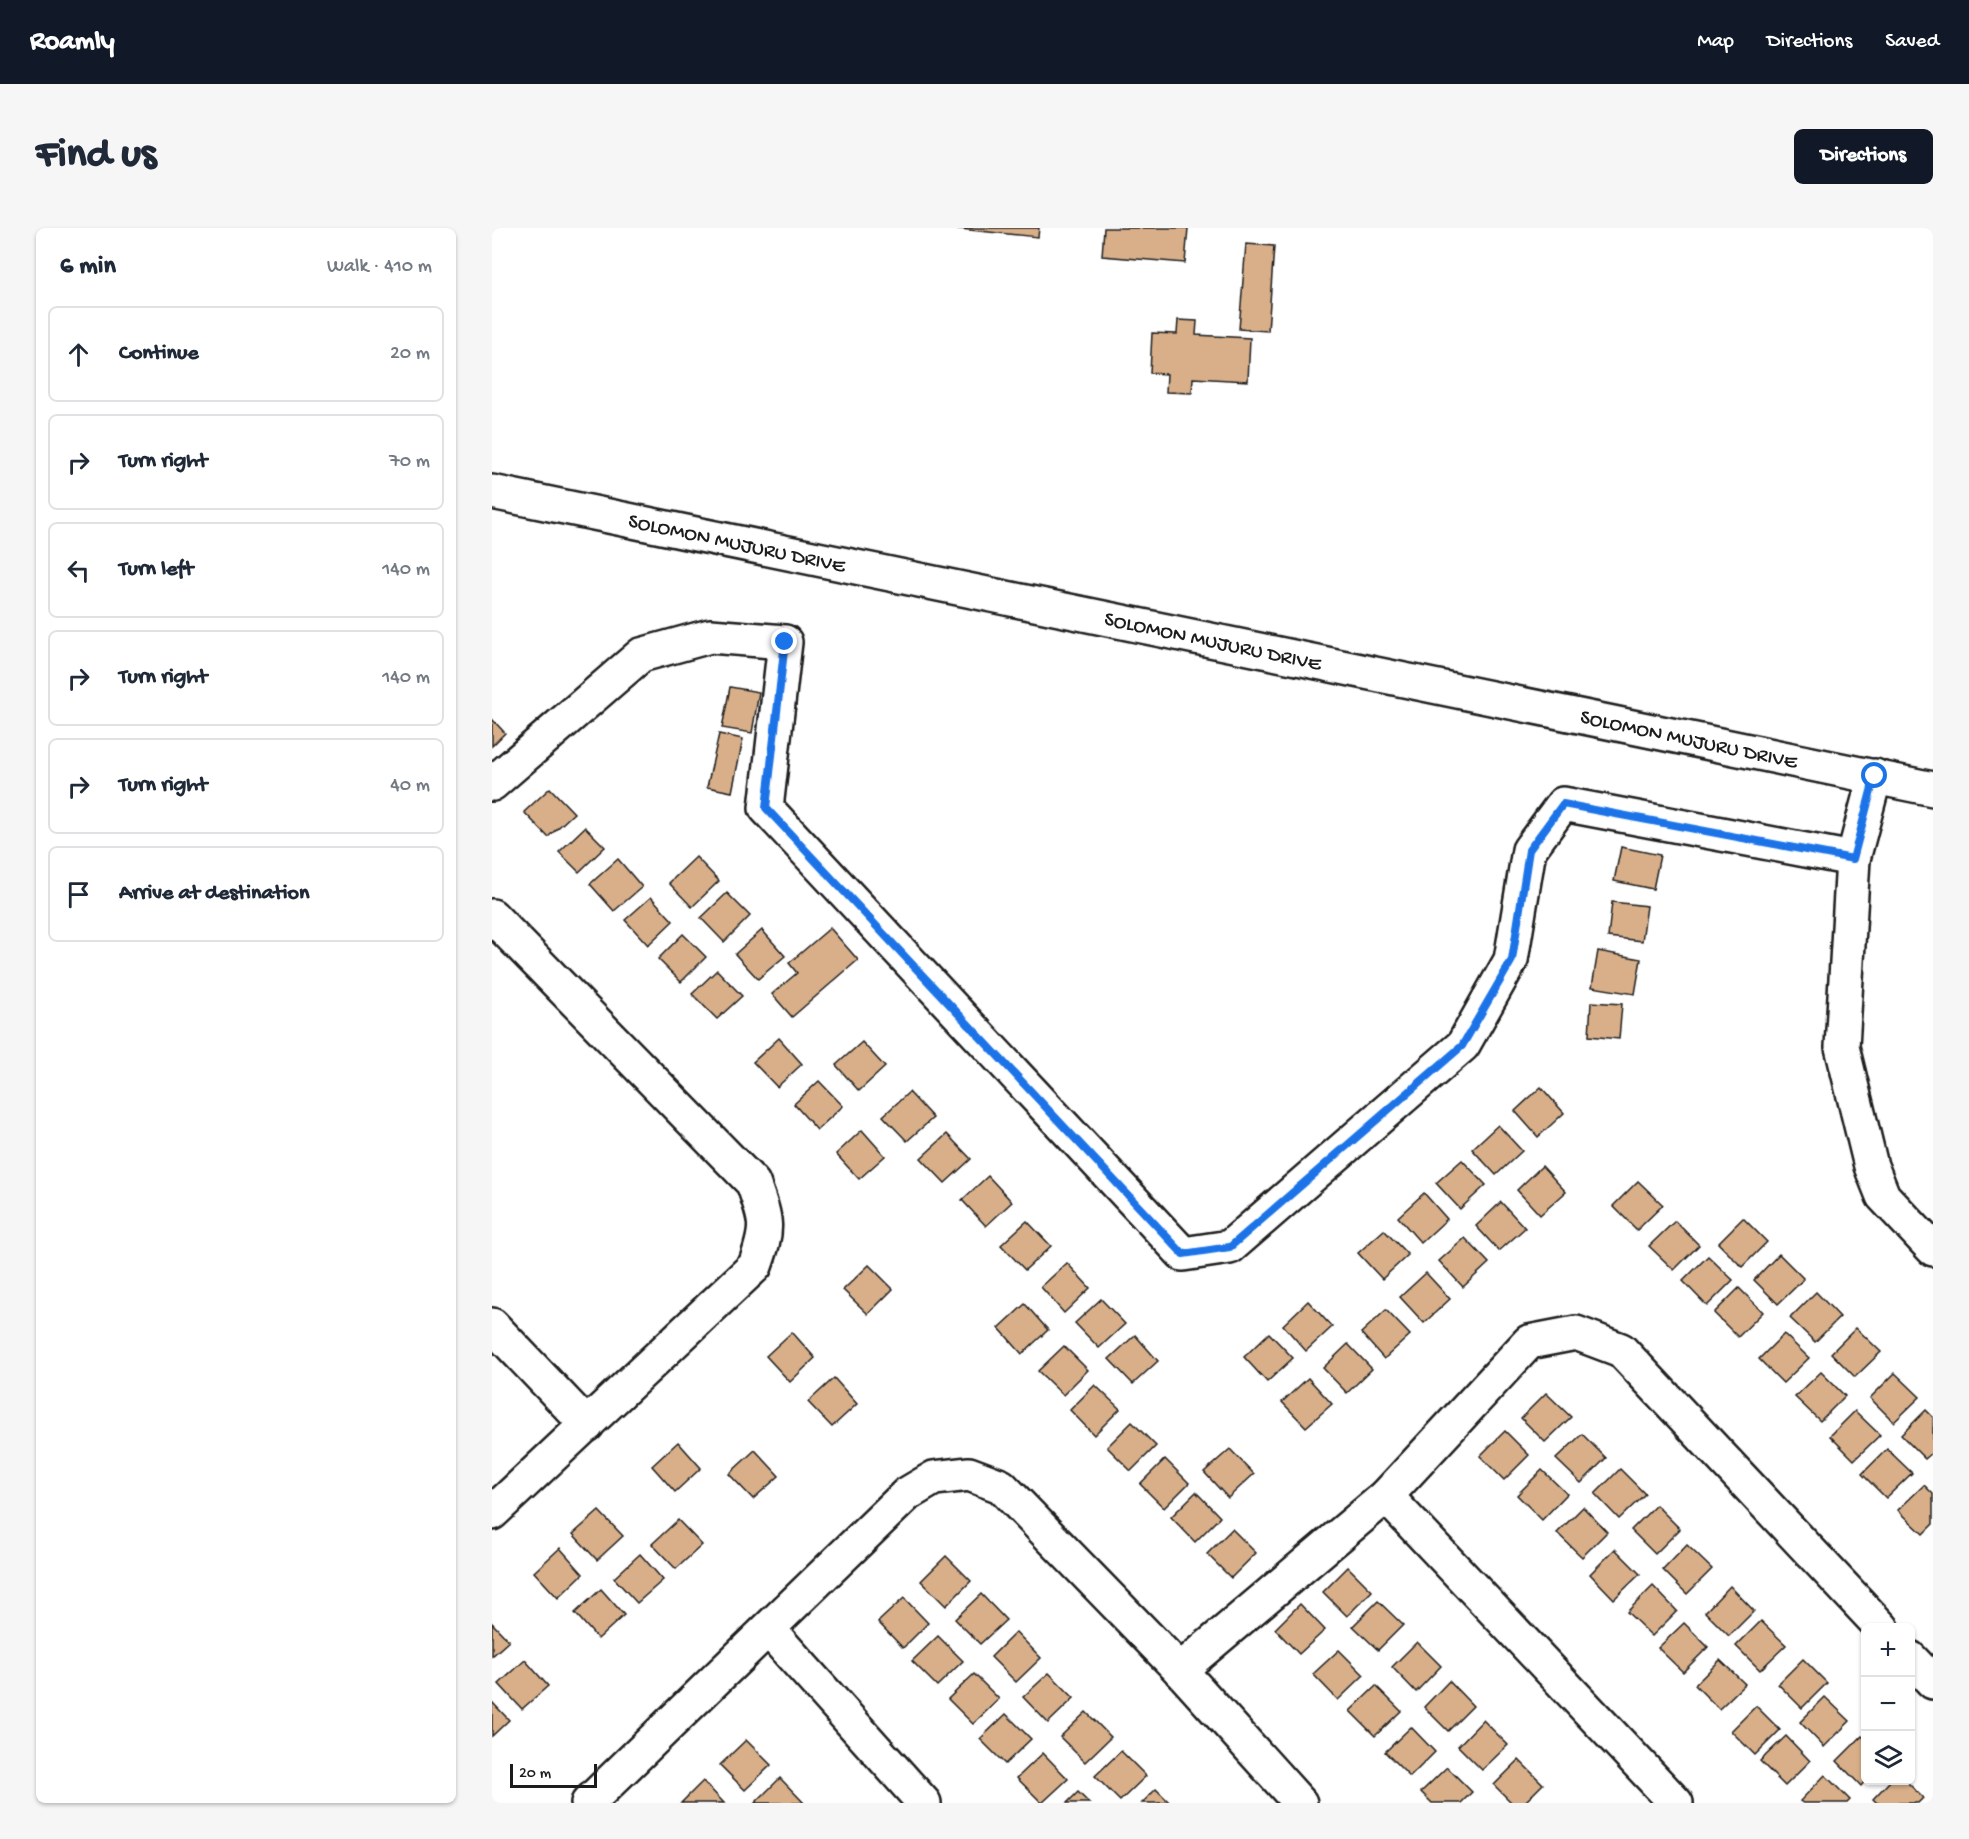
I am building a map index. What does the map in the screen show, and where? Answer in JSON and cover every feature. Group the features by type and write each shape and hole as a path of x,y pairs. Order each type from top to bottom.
{"street":[{"name":"SOLOMON MUJURU DRIVE","path":"492,492 1933,789"},
{"path":"492,784 641,655 710,636 785,642 766,808 1183,1254 1230,1247 1462,1046 1512,960 1529,850 1563,804 1853,859"},
{"path":"1875,776 1853,859 1842,1047 1871,1166 1883,1196 1933,1249"},
{"path":"492,916 753,1183 765,1218 765,1241 755,1266 492,1513"},
{"path":"492,1325 587,1425"},
{"path":"1180,1670 1386,1496 1528,1342 1576,1333 1621,1350 1877,1623"},
{"path":"588,1803 907,1494 934,1478 969,1474 1002,1486 1180,1670 1300,1803"},
{"path":"1386,1496 1676,1803"},
{"path":"769,1630 924,1803"},
{"path":"1915,1662 1933,1682"}],"building":[{"path":"950,228 1039,228 1038,237"},
{"path":"1104,228 1188,228 1185,263 1102,256"},
{"path":"1246,244 1274,246 1268,331 1239,329"},
{"path":"1178,320 1197,321 1196,335 1250,338 1248,381 1193,378 1192,393 1166,392 1167,374 1150,373 1152,333 1177,334"},
{"path":"730,687 759,692 752,733 722,728"},
{"path":"492,719 505,733 492,746"},
{"path":"719,734 743,739 732,792 707,787"},
{"path":"550,788 574,813 548,837 524,812"},
{"path":"585,827 605,847 579,872 559,852"},
{"path":"1621,847 1660,855 1653,889 1614,881"},
{"path":"696,857 719,881 692,907 669,883"},
{"path":"618,859 642,887 614,911 590,884"},
{"path":"727,893 750,916 724,942 701,918"},
{"path":"651,897 673,921 648,945 625,920"},
{"path":"1612,902 1647,906 1642,941 1608,937"},
{"path":"830,928 858,960 792,1017 772,994 797,973 789,963"},
{"path":"762,930 785,956 758,979 735,954"},
{"path":"683,934 706,957 681,982 658,959"},
{"path":"1598,951 1641,959 1635,994 1592,987"},
{"path":"717,970 742,996 717,1019 692,994"},
{"path":"1591,1002 1622,1004 1619,1039 1589,1036"},
{"path":"779,1038 802,1064 777,1087 753,1062"},
{"path":"862,1042 885,1067 859,1091 836,1065"},
{"path":"819,1081 843,1106 817,1130 794,1104"},
{"path":"1541,1087 1564,1113 1538,1137 1515,1111"},
{"path":"909,1092 933,1118 907,1141 883,1116"},
{"path":"1498,1125 1522,1151 1496,1175 1472,1149"},
{"path":"862,1130 885,1156 859,1179 836,1154"},
{"path":"947,1134 971,1159 945,1183 921,1158"},
{"path":"1462,1160 1486,1185 1460,1209 1436,1183"},
{"path":"1542,1166 1566,1192 1540,1215 1517,1190"},
{"path":"988,1176 1012,1202 986,1226 962,1200"},
{"path":"1638,1181 1663,1205 1637,1230 1613,1206"},
{"path":"1424,1193 1447,1219 1421,1243 1398,1217"},
{"path":"1501,1202 1525,1228 1499,1251 1476,1226"},
{"path":"1743,1218 1767,1242 1742,1267 1718,1243"},
{"path":"1027,1221 1051,1246 1025,1270 1001,1245"},
{"path":"1675,1221 1699,1245 1674,1270 1649,1246"},
{"path":"1384,1230 1408,1255 1382,1279 1358,1253"},
{"path":"1465,1238 1489,1263 1463,1287 1439,1261"},
{"path":"1779,1254 1804,1279 1778,1304 1754,1280"},
{"path":"1708,1256 1733,1280 1707,1306 1683,1281"},
{"path":"1067,1263 1090,1288 1064,1313 1041,1287"},
{"path":"869,1265 893,1289 868,1314 843,1290"},
{"path":"1426,1273 1450,1299 1424,1323 1400,1297"},
{"path":"1739,1288 1763,1312 1738,1337 1714,1313"},
{"path":"1816,1292 1840,1317 1815,1342 1790,1318"},
{"path":"1101,1299 1125,1324 1099,1348 1075,1323"},
{"path":"1308,1301 1332,1327 1306,1351 1283,1325"},
{"path":"1025,1304 1048,1330 1022,1354 999,1328"},
{"path":"1386,1310 1410,1335 1384,1359 1361,1333"},
{"path":"1856,1328 1881,1352 1855,1377 1831,1353"},
{"path":"792,1332 815,1358 790,1382 766,1356"},
{"path":"1269,1333 1293,1358 1267,1382 1244,1357"},
{"path":"1784,1334 1809,1358 1783,1383 1759,1359"},
{"path":"1135,1335 1158,1361 1133,1384 1109,1359"},
{"path":"1348,1344 1372,1369 1347,1393 1323,1368"},
{"path":"1064,1346 1088,1370 1063,1395 1038,1371"},
{"path":"1821,1372 1845,1396 1820,1421 1795,1397"},
{"path":"1895,1373 1920,1397 1894,1422 1870,1398"},
{"path":"834,1378 857,1404 832,1427 808,1402"},
{"path":"1308,1378 1332,1404 1306,1427 1282,1402"},
{"path":"1095,1385 1120,1409 1094,1435 1070,1410"},
{"path":"1546,1393 1571,1417 1545,1442 1521,1418"},
{"path":"1926,1410 1933,1417 1933,1452 1925,1459 1901,1435"},
{"path":"1855,1411 1880,1435 1854,1460 1830,1436"},
{"path":"1132,1422 1156,1446 1131,1471 1107,1447"},
{"path":"1505,1431 1529,1455 1504,1480 1480,1456"},
{"path":"1582,1434 1606,1458 1581,1483 1556,1459"},
{"path":"678,1442 701,1468 675,1492 652,1466"},
{"path":"1230,1449 1254,1474 1228,1498 1204,1472"},
{"path":"1887,1449 1912,1473 1886,1498 1862,1474"},
{"path":"755,1450 779,1476 753,1499 729,1474"},
{"path":"1165,1459 1189,1483 1164,1508 1140,1484"},
{"path":"1620,1469 1645,1494 1619,1519 1595,1494"},
{"path":"1542,1470 1567,1494 1542,1520 1517,1495"},
{"path":"1924,1485 1933,1494 1933,1524 1923,1534 1898,1510"},
{"path":"1196,1492 1220,1517 1195,1542 1171,1517"},
{"path":"1656,1505 1680,1529 1655,1554 1631,1530"},
{"path":"1583,1507 1607,1532 1582,1557 1557,1533"},
{"path":"599,1511 623,1536 597,1560 573,1534"},
{"path":"678,1520 702,1545 676,1569 652,1544"},
{"path":"1232,1529 1256,1553 1231,1578 1207,1554"},
{"path":"1687,1545 1712,1569 1687,1594 1663,1570"},
{"path":"560,1548 583,1574 558,1598 534,1572"},
{"path":"1615,1549 1640,1574 1614,1599 1590,1574"},
{"path":"640,1554 663,1580 637,1603 614,1578"},
{"path":"946,1556 971,1581 946,1606 921,1581"},
{"path":"1348,1567 1372,1591 1347,1616 1323,1592"},
{"path":"1653,1586 1677,1611 1652,1636 1627,1612"},
{"path":"1730,1586 1754,1611 1729,1636 1705,1612"},
{"path":"601,1589 624,1615 598,1639 575,1613"},
{"path":"981,1594 1006,1620 980,1644 955,1619"},
{"path":"904,1598 928,1623 903,1648 878,1622"},
{"path":"1378,1601 1403,1625 1378,1650 1353,1626"},
{"path":"1300,1604 1325,1630 1299,1654 1275,1629"},
{"path":"1761,1621 1786,1645 1760,1670 1736,1646"},
{"path":"492,1623 509,1641 492,1656"},
{"path":"1684,1623 1708,1647 1683,1672 1658,1648"},
{"path":"1016,1632 1041,1658 1016,1682 991,1657"},
{"path":"938,1636 963,1661 937,1686 912,1661"},
{"path":"1417,1642 1441,1666 1416,1692 1392,1667"},
{"path":"1339,1650 1364,1675 1338,1700 1313,1674"},
{"path":"1803,1659 1827,1683 1802,1708 1778,1684"},
{"path":"525,1660 548,1686 522,1709 499,1684"},
{"path":"1720,1660 1745,1684 1719,1709 1695,1685"},
{"path":"1049,1673 1074,1698 1048,1723 1023,1697"},
{"path":"974,1674 999,1699 973,1724 948,1699"},
{"path":"1449,1681 1473,1706 1448,1731 1424,1707"},
{"path":"1376,1686 1401,1711 1375,1736 1350,1711"},
{"path":"1825,1697 1850,1721 1824,1747 1800,1722"},
{"path":"492,1702 509,1720 492,1736"},
{"path":"1756,1706 1780,1730 1755,1755 1731,1731"},
{"path":"1086,1712 1111,1737 1085,1762 1060,1737"},
{"path":"1006,1714 1031,1739 1005,1764 980,1739"},
{"path":"1483,1720 1508,1745 1482,1770 1458,1746"},
{"path":"1411,1727 1435,1752 1410,1777 1385,1752"},
{"path":"1786,1736 1810,1761 1785,1786 1760,1761"},
{"path":"1861,1737 1861,1786 1837,1761"},
{"path":"746,1740 771,1765 745,1790 720,1765"},
{"path":"1121,1751 1146,1776 1120,1801 1095,1776"},
{"path":"1043,1753 1068,1779 1042,1803 1017,1778"},
{"path":"1519,1760 1543,1784 1524,1803 1512,1803 1494,1785"},
{"path":"1447,1767 1472,1792 1461,1803 1432,1803 1421,1792"},
{"path":"1825,1775 1850,1800 1847,1803 1803,1803 1800,1801"},
{"path":"780,1778 804,1803 755,1803"},
{"path":"703,1781 724,1803 681,1803"},
{"path":"1886,1785 1910,1785 1923,1798 1918,1803 1877,1803 1873,1799"},
{"path":"1156,1789 1170,1803 1142,1803"},
{"path":"1078,1792 1089,1803 1067,1803"}],"route":[{"path":"785,642 766,808 1183,1254 1230,1247 1462,1046 1512,960 1529,850 1563,804 1853,859 1875,776"}]}
